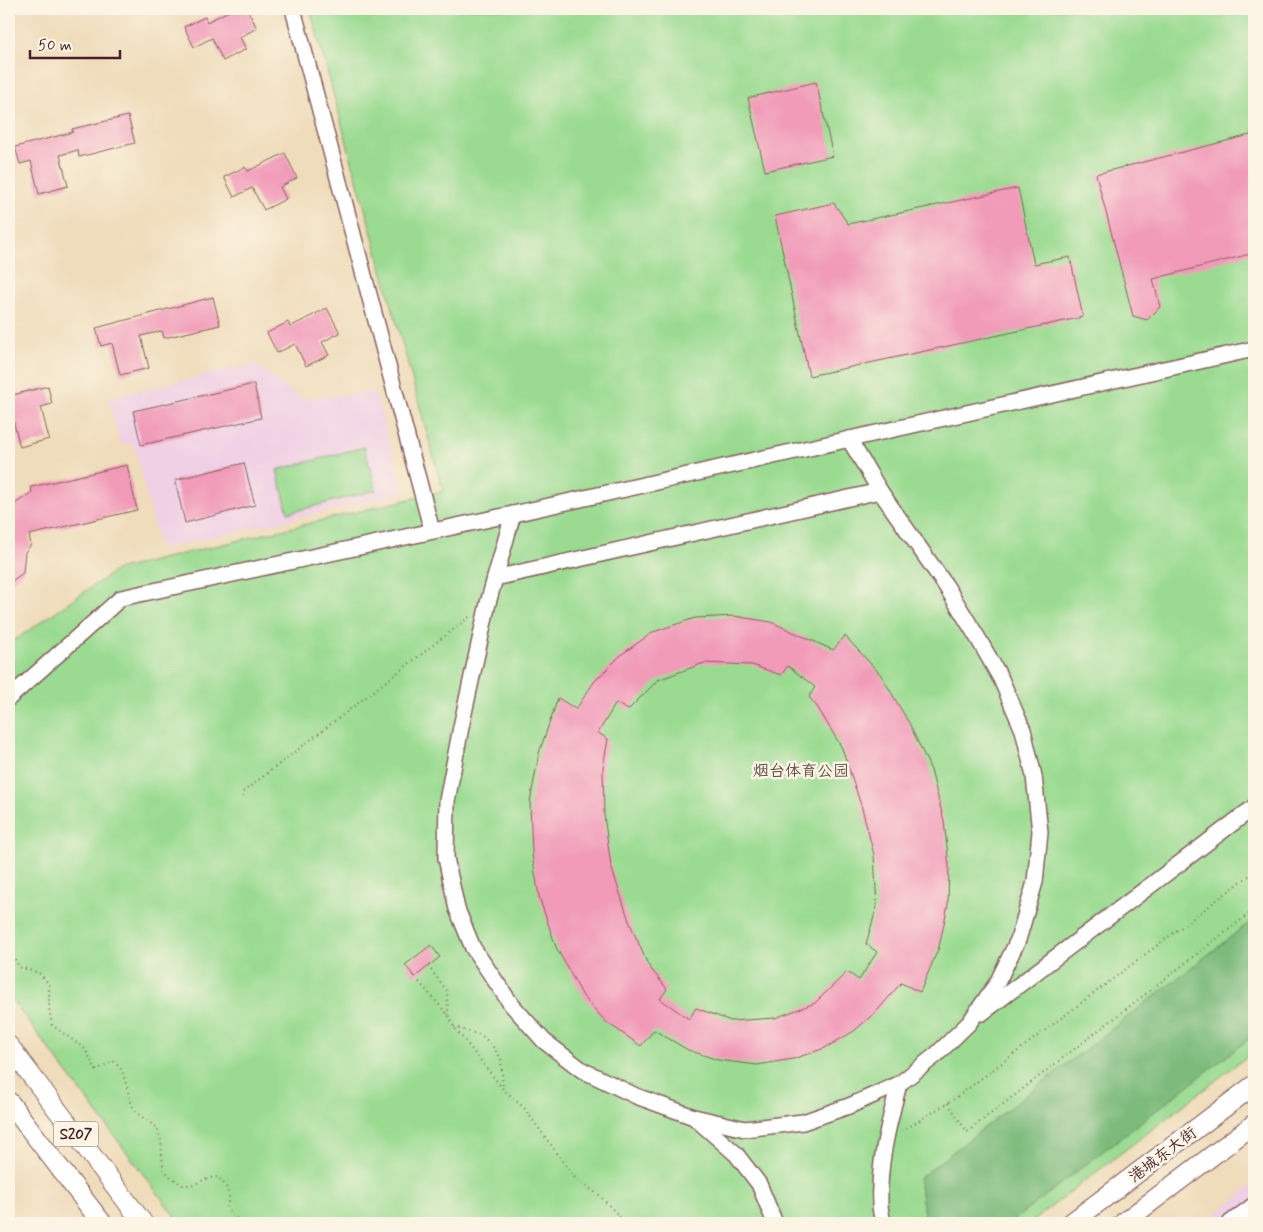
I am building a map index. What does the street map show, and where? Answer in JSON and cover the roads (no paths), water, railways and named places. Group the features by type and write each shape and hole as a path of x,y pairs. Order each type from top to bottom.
{"main road":[{"name":"S207","path":"9,1046 143,1223"},
{"name":"港城东大街","path":"1071,1223 1254,1085"},
{"name":"S207","path":"9,1102 102,1223"},
{"name":"港城东大街","path":"1123,1223 1254,1124"}],"street":[{"path":"292,9 432,531"},
{"path":"9,698 121,598 513,514 1254,349"},
{"path":"849,439 880,491 946,586 1001,679 1023,730 1034,776 1040,832 1035,882 1018,940 997,983 969,1023"},
{"path":"494,578 880,491"},
{"path":"513,514 488,602 461,727 447,801 446,858 458,909 472,948 511,1004 544,1042 582,1070 636,1096 694,1117 745,1129 803,1122 849,1106 899,1084 936,1055 969,1023 1254,806"},
{"path":"883,1223 880,1204 882,1163 885,1141 899,1084"},
{"path":"694,1117 736,1154 759,1184 775,1223"},
{"path":"1230,1223 1254,1205"}],"park label":[{"name":"烟台体育公园","path":"801,770"}]}
